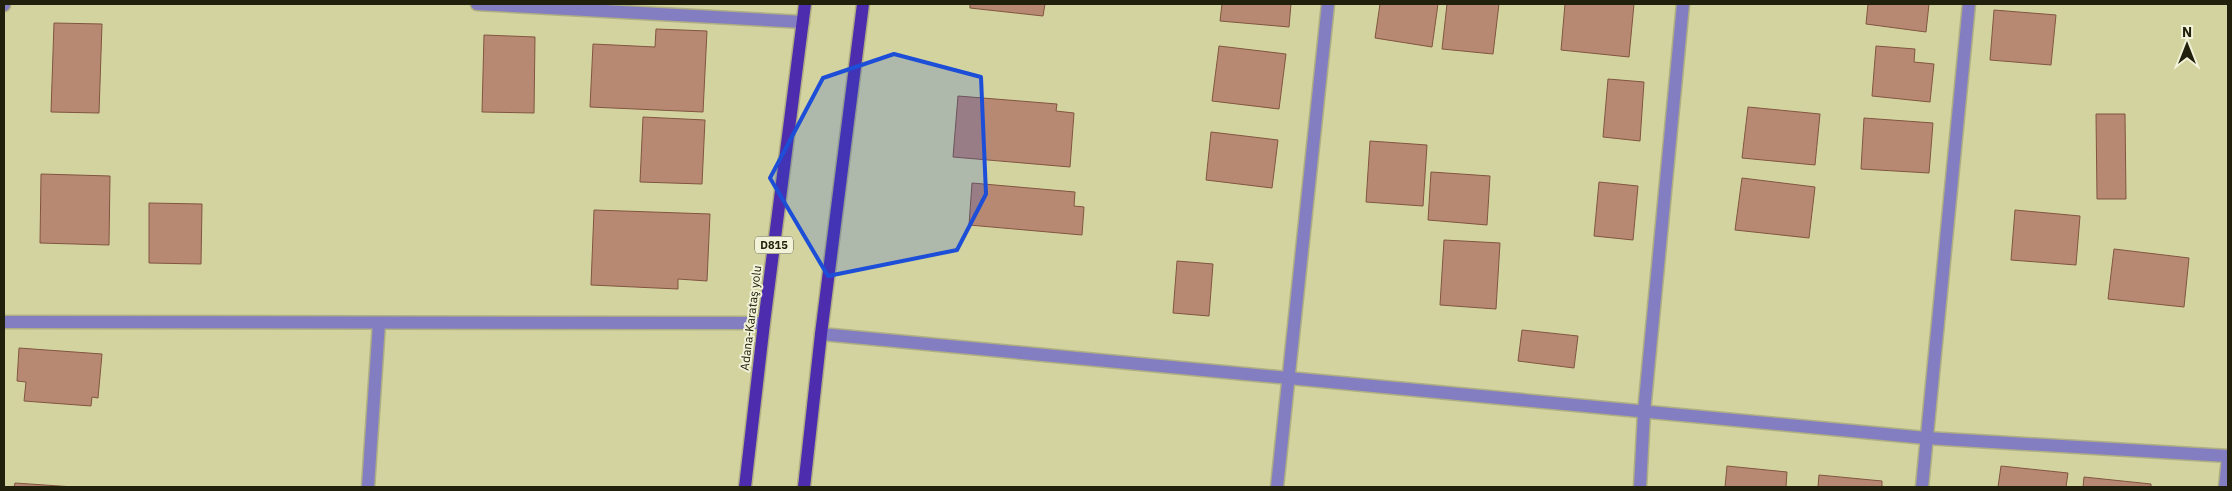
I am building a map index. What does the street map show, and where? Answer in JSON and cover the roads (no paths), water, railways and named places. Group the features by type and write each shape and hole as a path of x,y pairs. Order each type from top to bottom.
{"main road":[{"name":"Adana-Karataş yolu","path":"745,487 805,4"},
{"path":"804,487 820,334 863,4"}],"street":[{"path":"477,4 803,22"},
{"path":"1277,487 1328,4"},
{"path":"1640,487 1644,412 1683,4"},
{"path":"1922,487 1969,4"},
{"path":"4,322 764,323"},
{"path":"368,487 379,323"},
{"path":"820,334 1926,438 2228,457 2225,487"}]}
